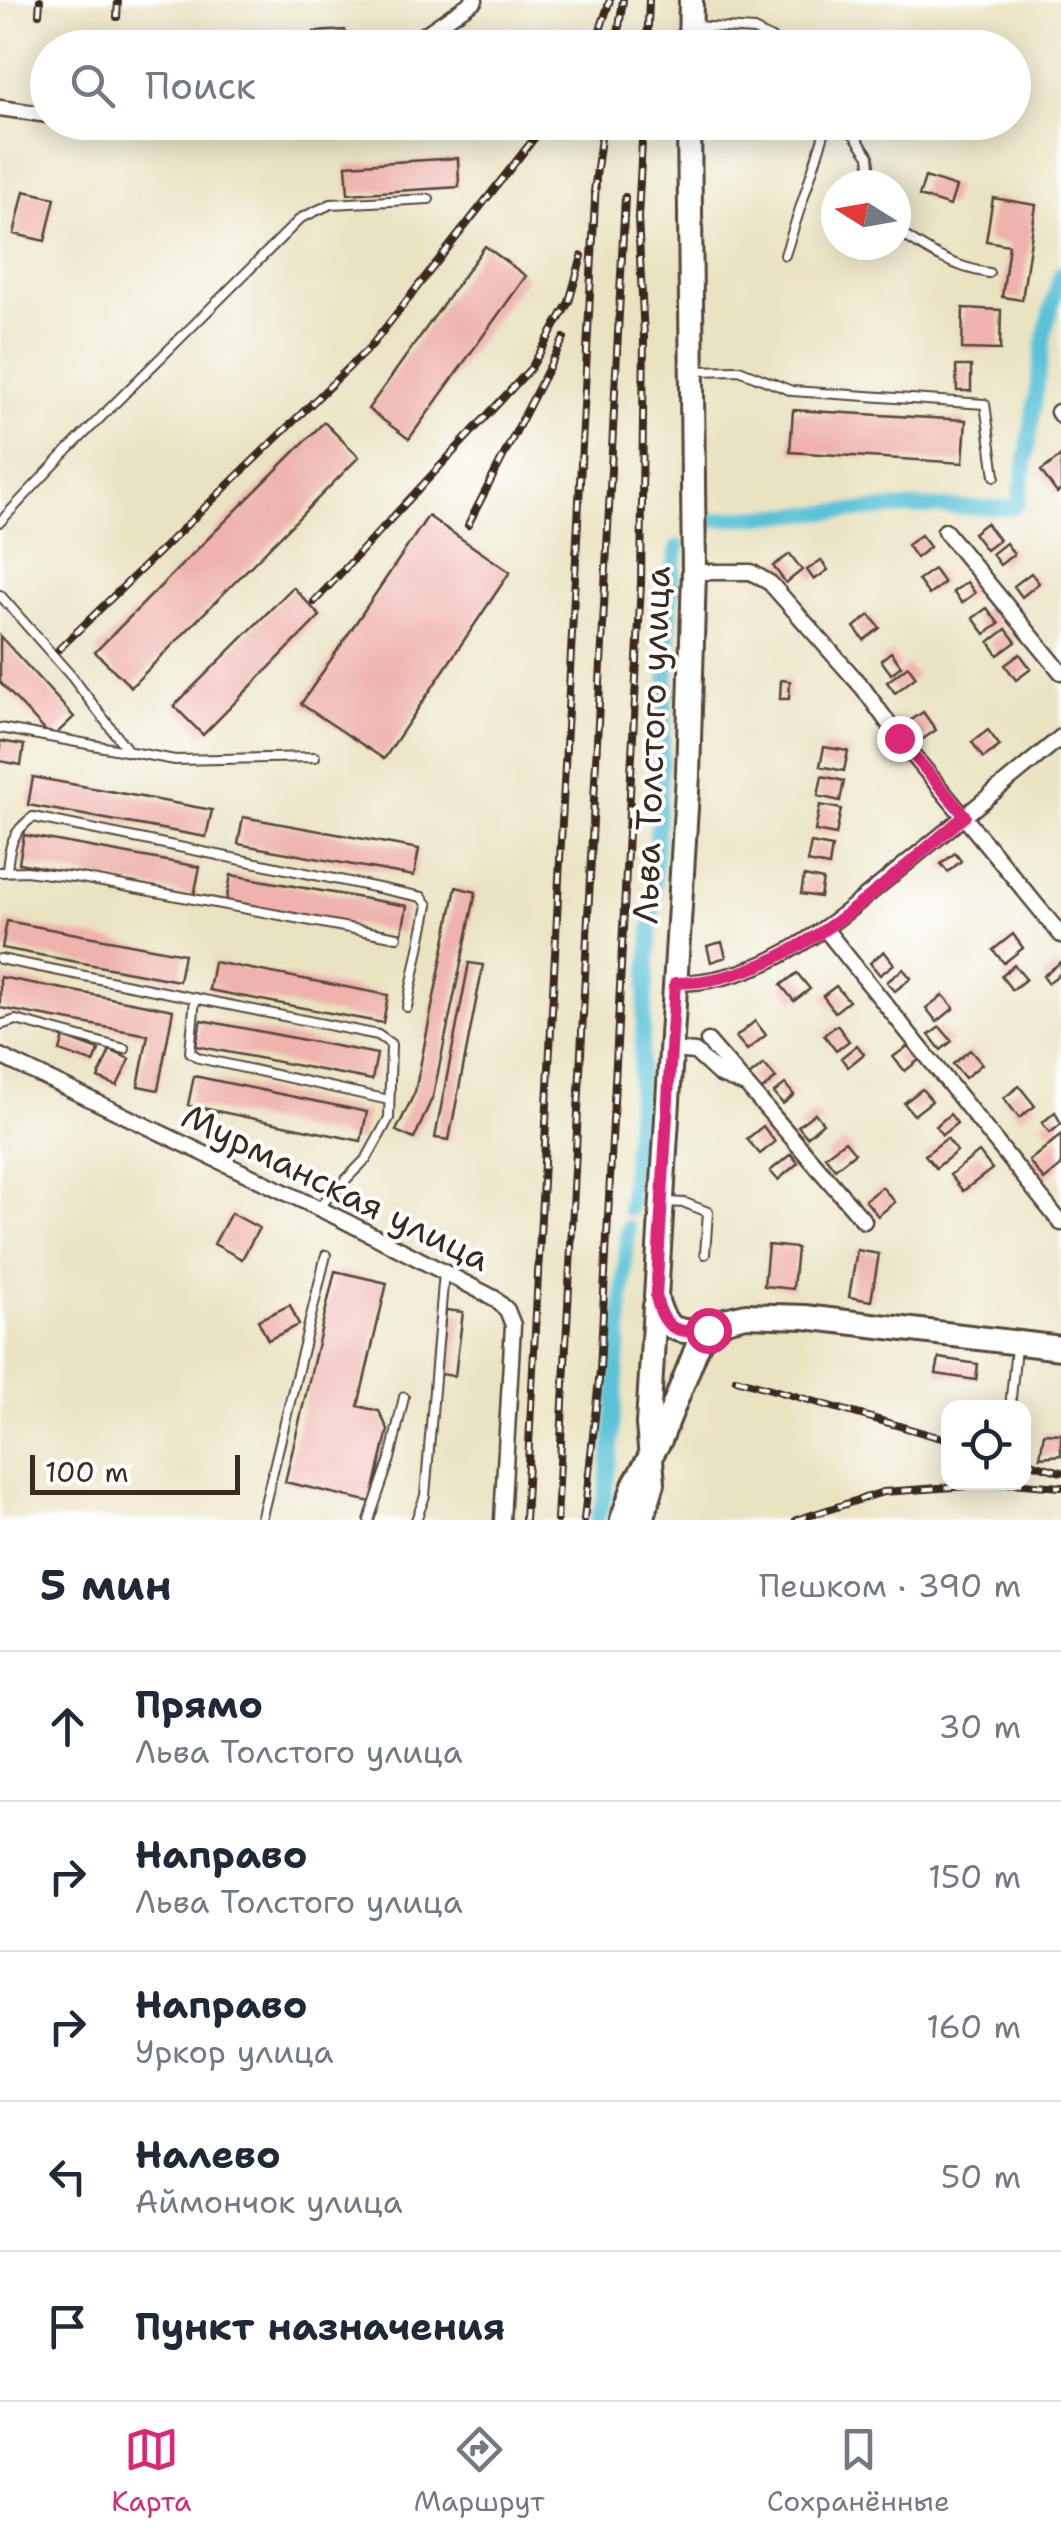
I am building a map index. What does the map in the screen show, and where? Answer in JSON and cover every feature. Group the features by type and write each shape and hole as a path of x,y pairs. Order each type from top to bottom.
{"main road":[{"path":"690,30 692,0"},
{"name":"Льва Толстого улица","path":"652,1458 648,1424 688,774 694,572 689,140"},
{"path":"656,1297 664,1321 687,1333 708,1330 734,1316 760,1314 1061,1348"},
{"path":"622,1520 636,1483 652,1458 688,1366 708,1330"},
{"path":"642,1520 653,1483 652,1458"}],"street":[{"path":"432,30 476,0"},
{"path":"0,108 30,112"},
{"path":"945,530 1061,672"},
{"path":"694,572 752,572 770,583 863,688 899,738 1061,935"},
{"path":"675,983 698,983 763,966 826,929 1061,737"},
{"path":"826,929 1061,1223"},
{"path":"708,1041 864,1221"},
{"path":"671,1050 695,1052 720,1075 743,1084"},
{"name":"Мурманская улица","path":"0,1056 318,1208 494,1298 507,1310 513,1325 502,1520"}],"lane":[{"path":"785,255 822,140"},
{"path":"858,140 869,156 870,170"},
{"path":"0,522 301,218 331,204 429,198"},
{"path":"911,240 943,262 989,273"},
{"path":"693,371 738,370 792,390 985,404 995,476"},
{"path":"0,595 72,677 129,752"},
{"path":"0,728 175,760 315,757"},
{"path":"397,938 80,878 4,872 8,849 14,834 33,818 422,897 428,904 427,923 407,1007"},
{"path":"0,959 378,1035 390,1044 389,1118 368,1158 318,1208"},
{"path":"195,998 189,1042 190,1052 200,1058 389,1100"},
{"path":"0,1025 16,1020 125,1048"},
{"path":"662,1202 708,1212 706,1254"},
{"path":"261,1520 326,1255"},
{"path":"416,1520 425,1496 444,1272"},
{"path":"1011,1400 1017,1342"},
{"path":"369,1520 390,1459 404,1398"}],"building":[{"path":"458,158 459,187 348,194 346,165"},
{"path":"925,177 956,187 950,206 919,196"},
{"path":"24,191 55,198 45,241 14,234"},
{"path":"993,198 1036,205 1022,300 1002,297 1009,245 986,241"},
{"path":"485,246 526,276 409,439 368,409"},
{"path":"963,308 1001,310 1000,350 962,349"},
{"path":"956,366 971,366 971,391 957,391"},
{"path":"793,410 966,420 963,463 790,452"},
{"path":"324,422 359,457 131,687 95,652"},
{"path":"1061,456 1061,490 1057,493 1041,471"},
{"path":"428,516 510,572 384,759 301,704"},
{"path":"986,523 999,540 986,550 973,533"},
{"path":"921,535 930,547 916,558 907,545"},
{"path":"1006,543 1014,554 1000,565 992,554"},
{"path":"790,554 802,570 786,583 773,566"},
{"path":"821,560 828,570 814,580 807,570"},
{"path":"934,569 944,583 929,595 918,580"},
{"path":"1031,573 1039,583 1022,597 1014,586"},
{"path":"967,582 975,593 962,603 953,592"},
{"path":"293,587 320,616 203,735 174,706"},
{"path":"987,608 999,624 985,634 973,618"},
{"path":"870,615 880,628 864,640 854,627"},
{"path":"1006,629 1016,642 998,655 989,642"},
{"path":"0,636 74,717 52,738 0,682"},
{"path":"891,652 901,666 891,674 881,660"},
{"path":"1020,654 1031,669 1016,680 1005,665"},
{"path":"908,666 916,677 895,693 887,682"},
{"path":"781,680 790,681 789,699 780,699"},
{"path":"923,712 936,730 920,741 907,723"},
{"path":"988,730 1000,746 983,758 972,742"},
{"path":"0,741 24,745 21,765 0,761"},
{"path":"824,747 848,751 844,771 820,766"},
{"path":"822,776 844,781 840,801 818,796"},
{"path":"33,777 212,810 206,837 28,805"},
{"path":"820,805 841,809 836,835 815,831"},
{"path":"243,817 419,849 414,876 238,844"},
{"path":"24,835 200,867 194,896 19,863"},
{"path":"811,843 832,847 829,866 807,862"},
{"path":"955,853 961,861 948,872 941,864"},
{"path":"231,875 407,906 402,933 226,902"},
{"path":"804,876 823,880 820,897 801,894"},
{"path":"456,887 476,892 433,1096 414,1139 396,1131 415,1092"},
{"path":"7,921 184,954 179,981 2,948"},
{"path":"1013,934 1023,948 1004,963 993,950"},
{"path":"722,942 726,957 711,962 707,946"},
{"path":"884,951 894,964 880,975 870,963"},
{"path":"214,962 388,995 383,1023 209,990"},
{"path":"1061,962 1061,973 1048,983 1043,976"},
{"path":"469,963 483,965 449,1140 435,1138"},
{"path":"1014,965 1026,979 1012,990 1001,976"},
{"path":"903,969 911,978 895,991 887,982"},
{"path":"797,973 810,989 794,1001 781,985"},
{"path":"0,977 173,1010 158,1090 138,1086 148,1035 0,1008"},
{"path":"836,986 849,1001 835,1012 823,996"},
{"path":"943,995 954,1008 937,1022 926,1008"},
{"path":"201,1020 377,1054 372,1080 196,1046"},
{"path":"755,1021 766,1035 747,1050 736,1037"},
{"path":"837,1025 849,1041 836,1051 824,1035"},
{"path":"940,1027 952,1041 941,1050 929,1035"},
{"path":"64,1037 99,1050 94,1063 60,1051"},
{"path":"857,1045 864,1054 848,1067 841,1058"},
{"path":"908,1046 919,1060 905,1071 893,1057"},
{"path":"110,1050 130,1059 117,1086 98,1078"},
{"path":"970,1050 982,1064 965,1078 953,1064"},
{"path":"764,1064 776,1078 761,1091 749,1076"},
{"path":"194,1076 367,1112 361,1141 188,1105"},
{"path":"785,1084 794,1095 783,1104 774,1093"},
{"path":"1019,1086 1035,1106 1019,1118 1004,1098"},
{"path":"922,1089 932,1101 914,1115 904,1103"},
{"path":"1055,1112 1061,1124 1050,1133 1042,1123"},
{"path":"815,1113 823,1123 807,1137 798,1126"},
{"path":"950,1114 957,1123 942,1135 936,1126"},
{"path":"763,1126 775,1142 760,1154 747,1139"},
{"path":"1061,1135 1061,1166 1044,1180 1029,1161"},
{"path":"947,1138 957,1151 936,1168 925,1155"},
{"path":"845,1141 855,1153 835,1169 825,1156"},
{"path":"979,1152 992,1169 963,1191 950,1175"},
{"path":"791,1154 798,1163 778,1180 770,1171"},
{"path":"882,1187 895,1202 878,1216 865,1200"},
{"path":"231,1213 259,1228 242,1259 214,1244"},
{"path":"768,1245 797,1248 793,1289 764,1286"},
{"path":"857,1250 879,1254 871,1301 849,1297"},
{"path":"335,1271 387,1283 358,1406 379,1411 388,1430 371,1502 285,1482"},
{"path":"290,1305 299,1325 268,1340 258,1320"},
{"path":"446,1310 463,1312 455,1376 439,1374"},
{"path":"939,1358 978,1364 976,1380 936,1374"},
{"path":"1044,1433 1061,1434 1061,1455 1040,1457"}],"waterway":[{"path":"704,520 916,507 1012,508 1018,503 1023,480 1046,327 1061,273"},
{"path":"629,1209 678,547"},
{"path":"597,1520 605,1495 611,1449 628,1228"}],"railway":[{"path":"39,14 40,0"},
{"path":"117,17 118,0"},
{"path":"600,30 610,0"},
{"path":"619,30 623,0"},
{"path":"648,30 649,0"},
{"path":"59,649 371,346 533,140"},
{"path":"594,192 601,140"},
{"path":"584,1520 600,1370 641,583 644,337 638,218 642,140"},
{"path":"525,1520 596,181"},
{"path":"557,1520 625,197"},
{"path":"314,602 531,368 569,302 582,256"},
{"path":"468,525 564,338"},
{"path":"736,1379 941,1438"},
{"path":"1031,1463 1061,1472"},
{"path":"796,1520 883,1492 1011,1483 1061,1487"}],"route":[{"path":"708,1330 675,1330 664,1321 656,1297 675,983 726,978 787,954 826,929 965,816 899,738"}]}
